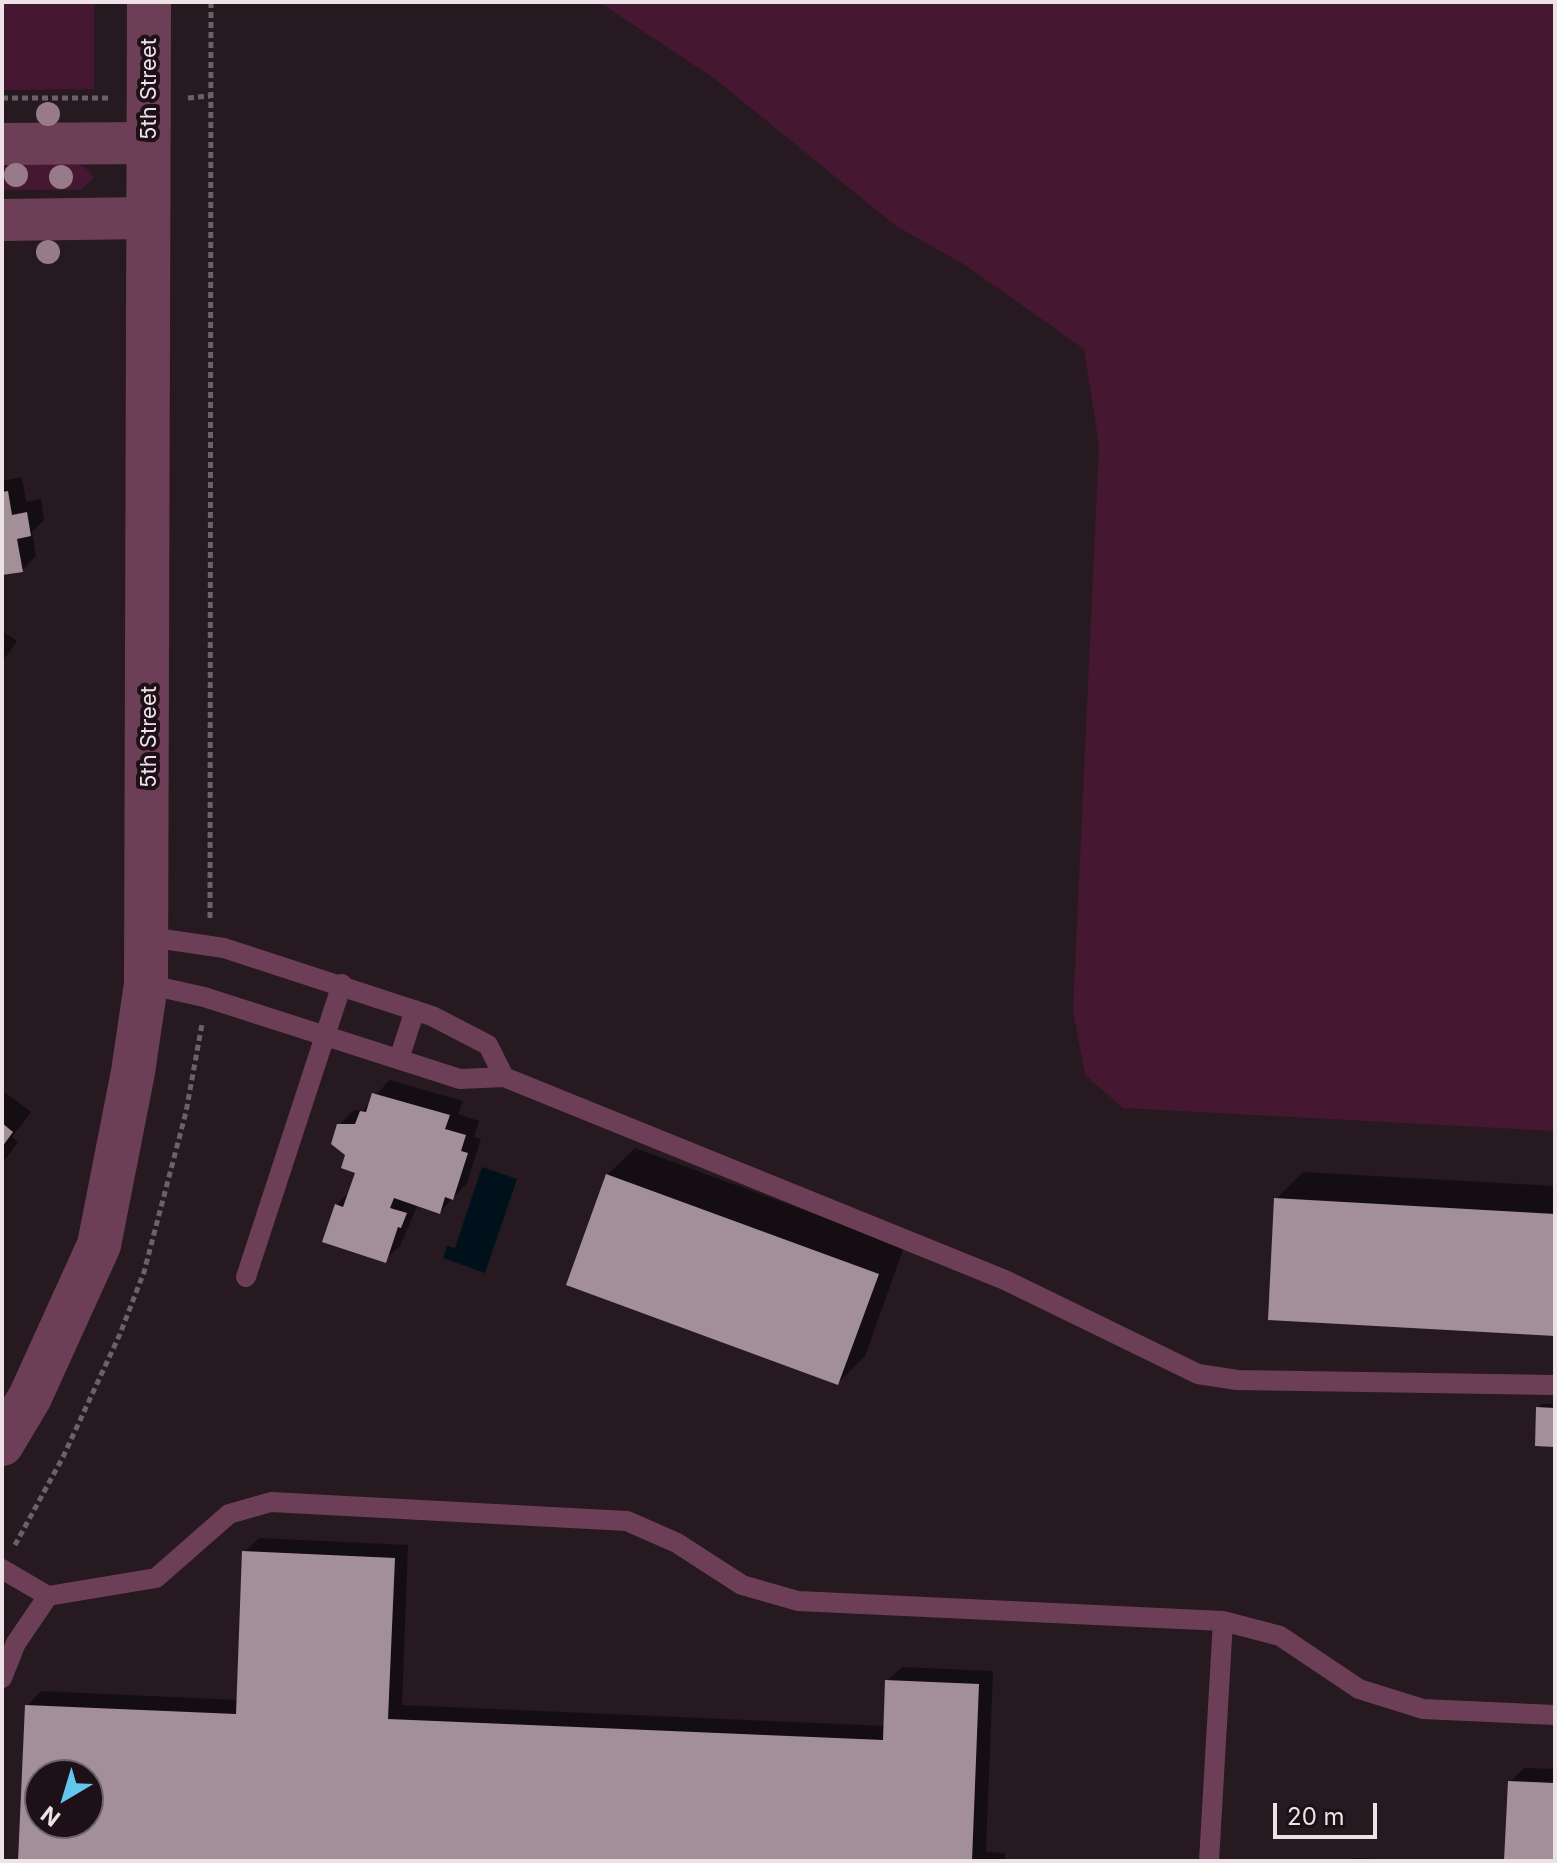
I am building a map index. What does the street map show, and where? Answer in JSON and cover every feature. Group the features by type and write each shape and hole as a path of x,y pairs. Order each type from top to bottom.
{"street":[{"name":"5th Street","path":"2,1444 30,1397 99,1245 133,1072 146,984 149,937 149,2"},
{"path":"2,144 148,143"},
{"path":"2,220 148,218"}],"lane":[{"path":"149,937 224,948 415,1010 488,1045 504,1077"},
{"path":"146,984 204,997 460,1079 504,1077 1005,1280 1198,1374 1237,1380 1555,1385"},
{"path":"246,1277 342,984"},
{"path":"399,1059 415,1010"},
{"path":"2,1569 48,1596 156,1578 229,1514 271,1502 627,1521 677,1543 742,1585 798,1601 1223,1621 1280,1636 1359,1689 1423,1709 1555,1715"},
{"path":"2,1678 16,1643 48,1596"},
{"path":"1209,1861 1223,1621"}],"path":[{"path":"210,920 211,2"},
{"path":"189,98 210,96"},
{"path":"2,98 125,99"}],"shaded area":[{"path":"2,2 94,2 94,89 2,90"},
{"path":"599,2 1555,2 1555,1131 1123,1108 1085,1075 1073,1010 1099,445 1084,349 965,265 896,226 715,79"},
{"path":"2,162 67,162 88,170 93,178 81,190 2,190"}],"water":[{"path":"482,1167 517,1179 485,1273 443,1258 447,1246 455,1248"}],"building":[{"path":"8,491 12,515 27,512 31,536 17,539 23,572 2,575 2,492"},
{"path":"372,1093 450,1115 445,1129 466,1135 461,1151 468,1153 453,1200 445,1197 440,1214 394,1198 390,1208 407,1213 401,1228 398,1227 386,1263 322,1242 335,1204 343,1207 355,1173 341,1168 345,1155 331,1144 337,1124 355,1124 360,1111 366,1112"},
{"path":"2,1123 13,1132 2,1147"},
{"path":"606,1174 879,1274 838,1385 566,1285"},
{"path":"1274,1198 1555,1214 1555,1336 1268,1320"},
{"path":"1536,1407 1555,1408 1555,1447 1535,1446"},
{"path":"242,1551 395,1558 388,1719 883,1740 885,1680 979,1684 972,1861 18,1861 25,1705 236,1714"},
{"path":"1508,1781 1555,1783 1555,1861 1504,1861"}]}
